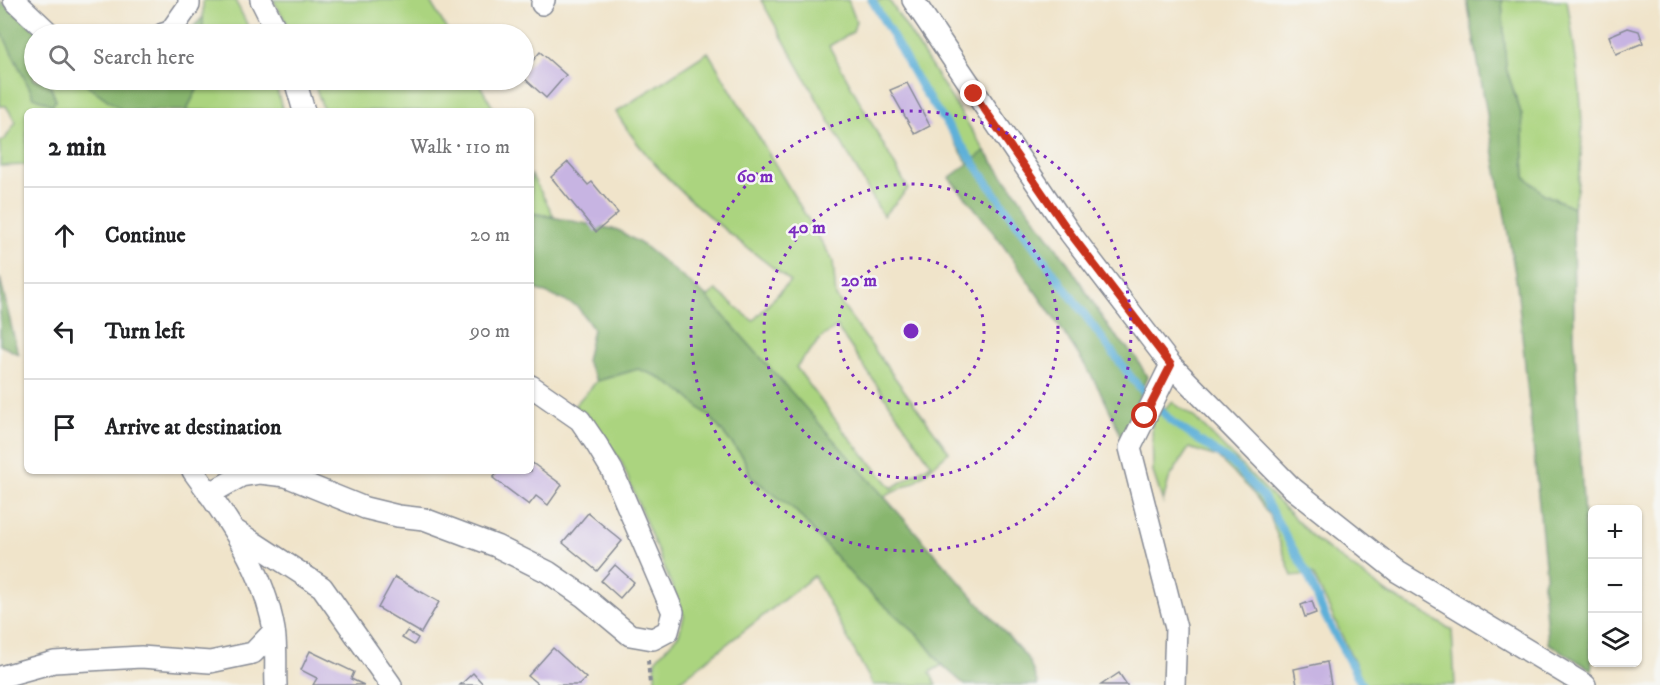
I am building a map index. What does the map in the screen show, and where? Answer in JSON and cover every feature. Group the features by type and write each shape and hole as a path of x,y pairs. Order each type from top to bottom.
{"street":[{"path":"14,0 39,24"},
{"path":"176,24 189,5 189,0"},
{"path":"261,0 273,24"},
{"path":"913,0 1070,233 1171,365 1291,487 1398,572 1585,685"},
{"path":"298,90 303,108"},
{"path":"1171,365 1130,448 1176,628 1174,685"},
{"path":"269,474 286,476 365,508 398,516 424,519 496,546 548,573 583,596 630,635 654,639 668,631 673,612 612,470 580,420 534,388"},
{"path":"195,474 233,529 264,592 274,631 276,685"},
{"path":"209,494 241,476 254,474"},
{"path":"233,529 322,587 391,685"},
{"path":"0,677 54,662 141,657 210,662 253,653 274,631"}],"green space":[{"path":"203,0 235,0 247,24 203,24"},
{"path":"273,0 429,0 444,24 287,24"},
{"path":"761,0 848,0 856,21 853,32 829,46 908,189 883,216"},
{"path":"868,0 889,0 985,151 969,165"},
{"path":"1467,0 1502,0 1506,68 1522,116 1525,177 1544,194 1573,207 1574,334 1588,595 1588,667 1592,667 1592,670 1548,643 1543,583 1546,574 1517,285"},
{"path":"1502,0 1567,0 1578,77 1582,130 1581,156 1573,207 1544,194 1525,177 1522,116 1506,68"},
{"path":"0,1 29,24 24,24 24,77 0,29"},
{"path":"203,17 203,24 196,24"},
{"path":"0,29 24,77 24,90 30,90 34,97 56,100 52,90 94,90 119,108 24,108 24,165 0,166 0,142 5,139 16,122 6,106 0,106"},
{"path":"708,52 833,261 836,297 949,452 916,481 883,497 707,297 716,290 753,321 790,281 718,224 673,183 652,161 616,112","holes":["837,327 931,464 892,488 843,430 796,367 822,337"]},
{"path":"30,90 52,90 56,101 52,105 34,97"},
{"path":"94,90 197,90 188,108 119,108"},
{"path":"197,90 277,90 282,108 188,108"},
{"path":"317,90 483,90 493,108 323,108"},
{"path":"985,151 1068,263 1110,330 1136,357 1147,377 1133,412 1132,437 1125,449 1098,386 1074,347 994,233 949,178"},
{"path":"534,179 554,216 534,213"},
{"path":"534,214 618,230 643,245 707,297 1029,660 1038,685 965,685 942,665 920,637 858,582 795,510 751,477 743,457 711,418 682,392 657,376 638,369 597,381 586,361 593,329 577,306 534,288"},
{"path":"0,278 16,346 19,354 0,345"},
{"path":"638,369 657,376 682,392 711,418 743,457 751,477 795,510 858,582 920,637 942,665 930,672 936,685 873,685 814,576 674,685 655,685 655,660 679,634 684,616 621,461 585,413 574,406 597,381"},
{"path":"1172,402 1195,418 1316,540 1386,592 1452,630 1455,685 1365,685 1313,574 1292,576 1270,516 1251,490 1217,457 1189,448 1169,479 1163,502 1153,472 1152,420"}],"building":[{"path":"1628,28 1639,31 1643,43 1616,54 1609,36"},
{"path":"540,52 566,75 546,98 534,87 534,59"},
{"path":"907,83 930,126 915,134 890,90"},
{"path":"568,162 588,185 592,182 618,213 596,232 551,177"},
{"path":"534,464 562,485 548,505 536,496 529,505 493,478 496,474 534,474"},
{"path":"588,513 622,541 597,571 563,543"},
{"path":"615,565 634,582 620,598 601,581"},
{"path":"395,577 439,602 421,633 378,608"},
{"path":"1312,601 1316,613 1305,617 1301,605"},
{"path":"407,631 418,638 414,645 402,638"},
{"path":"553,648 586,678 579,685 539,685 528,676"},
{"path":"310,651 354,672 351,679 364,685 313,685 317,678 301,670"},
{"path":"1327,662 1331,685 1297,685 1294,669"},
{"path":"473,673 484,685 460,685"},
{"path":"1119,673 1127,685 1101,685"}],"waterway":[{"path":"872,0 923,90 1007,210 1133,380 1172,422 1232,463 1263,496 1307,573 1325,616 1362,685"}],"route":[{"path":"974,94 1070,233 1171,365 1145,416"}]}
